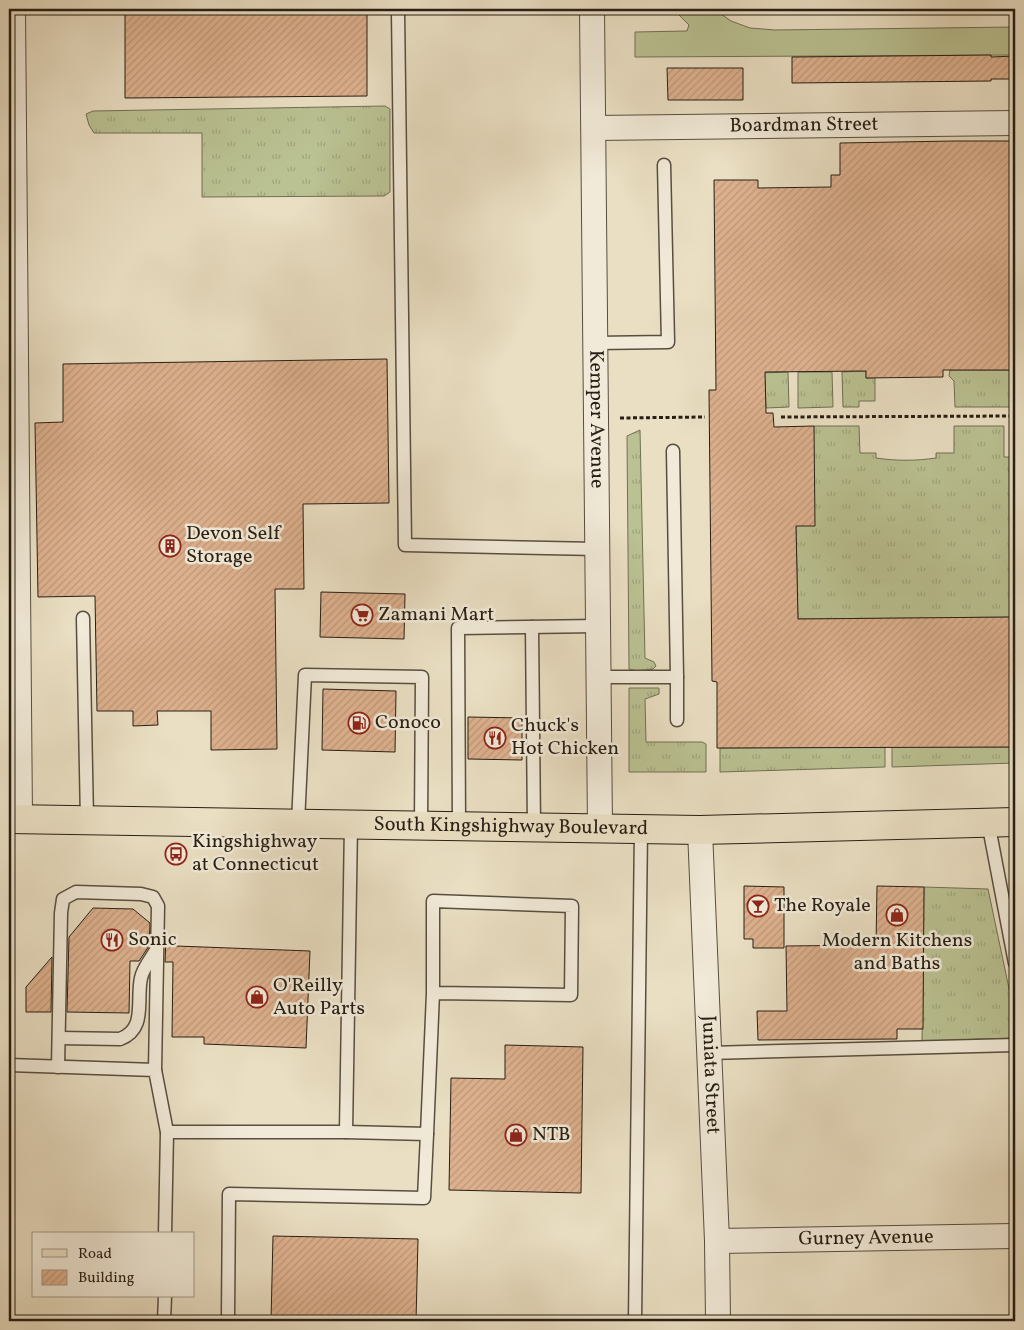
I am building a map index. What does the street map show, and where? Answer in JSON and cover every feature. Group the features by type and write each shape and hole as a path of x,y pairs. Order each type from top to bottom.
{"main road":[{"name":"South Kingshighway Boulevard","path":"14,819 700,830 1015,822"}],"street":[{"path":"13,9 14,819"},
{"name":"Kemper Avenue","path":"592,9 600,828"},
{"name":"Boardman Street","path":"594,128 1015,123"},
{"name":"Juniata Street","path":"700,830 717,1241 718,1321"},
{"name":"Gurney Avenue","path":"717,1241 1015,1236"}],"lane":[{"path":"398,11 405,545 597,549"},
{"path":"596,343 668,342 664,165"},
{"path":"673,451 677,720"},
{"path":"82,618 87,820"},
{"path":"459,826 458,628 598,626"},
{"path":"532,627 534,827"},
{"path":"298,823 305,675 412,676 422,677 421,825"},
{"path":"598,677 677,678"},
{"path":"988,822 1015,963"},
{"path":"346,1132 351,824"},
{"path":"635,1321 641,829"},
{"path":"58,1066 64,899 76,892 141,894 153,897 158,906 155,1070 167,1132 165,1232"},
{"path":"228,1317 229,1194 424,1198 433,993 433,901 572,906 571,995 433,993"},
{"path":"59,1038 120,1038 128,1036 136,1026 138,1019 141,976 157,948"},
{"path":"709,1052 1015,1045"},
{"path":"9,1065 155,1070"},
{"path":"167,1132 427,1134"},
{"path":"164,1321 165,1298"}],"path":[{"path":"782,417 1015,416"},
{"path":"596,418 705,417"}],"green space":[{"path":"673,9 714,9 731,21 750,28 775,30 1015,27 1015,55 635,57 635,32 687,31 689,25"},
{"path":"385,106 390,109 390,192 384,196 202,197 202,133 94,133 89,125 86,114 93,111"},
{"path":"950,370 1014,370 1014,407 955,407 954,381 949,376"},
{"path":"866,371 866,378 875,378 875,401 859,401 859,407 843,407 842,372"},
{"path":"788,372 789,407 766,408 765,382 762,373"},
{"path":"798,372 832,372 833,407 798,408"},
{"path":"814,426 859,426 860,453 876,453 876,458 891,460 921,460 936,458 936,453 954,453 954,426 1004,426 1004,457 1015,457 1015,617 798,619 796,526"},
{"path":"640,430 645,658 654,662 656,666 653,669 637,671 629,669 627,436"},
{"path":"629,688 659,688 659,694 645,699 646,742 702,742 706,744 706,772 629,772"},
{"path":"885,747 885,767 720,772 720,748"},
{"path":"892,747 1015,747 1015,763 892,767"},
{"path":"924,887 988,889 1015,1017 1015,1038 922,1041"}],"building":[{"path":"125,9 367,9 367,96 125,98"},
{"path":"991,55 991,57 1015,56 1015,79 991,79 991,81 792,83 792,57"},
{"path":"667,68 743,68 743,100 668,100"},
{"path":"1011,141 1011,171 1015,171 1015,370 943,370 943,377 866,378 866,371 765,372 766,413 773,413 774,427 814,426 815,526 796,526 798,619 1015,617 1015,747 717,748 717,682 712,681 709,390 716,390 714,180 758,180 758,188 831,187 831,175 840,175 840,143"},
{"name":"Devon Self Storage","path":"387,359 389,503 303,504 304,589 275,589 277,749 211,750 211,711 157,711 158,725 133,726 133,711 97,711 95,596 38,597 35,423 63,422 63,364"},
{"name":"Zamani Mart","path":"321,592 405,594 404,639 320,637"},
{"path":"323,689 396,691 395,752 322,750"},
{"path":"468,717 522,718 522,760 468,759"},
{"path":"744,886 784,887 784,948 753,948 753,939 744,939"},
{"path":"877,886 924,887 923,1029 897,1029 897,1039 758,1040 757,1011 787,1011 786,946 876,945"},
{"name":"Sonic","path":"93,908 133,909 150,923 149,946 139,961 130,961 129,1013 67,1012 69,937"},
{"name":"O'Reilly Auto Parts","path":"166,937 176,946 310,951 306,1048 204,1044 204,1037 172,1037 173,962 165,962"},
{"path":"52,957 51,1012 26,1012 26,987"},
{"name":"NTB","path":"505,1045 583,1047 581,1193 449,1190 451,1078 505,1079"},
{"path":"273,1236 418,1239 416,1321 271,1321"}],"place":[{"name":"Devon Self Storage","path":"170,546"},
{"name":"Zamani Mart","path":"362,615"},
{"name":"Conoco","path":"359,723"},
{"name":"Chuck's Hot Chicken","path":"495,738"},
{"name":"Kingshighway at Connecticut","path":"176,854"},
{"name":"The Royale","path":"758,906"},
{"name":"Modern Kitchens and Baths","path":"897,915"},
{"name":"Sonic","path":"112,940"},
{"name":"O'Reilly Auto Parts","path":"257,997"},
{"name":"NTB","path":"516,1135"}]}
